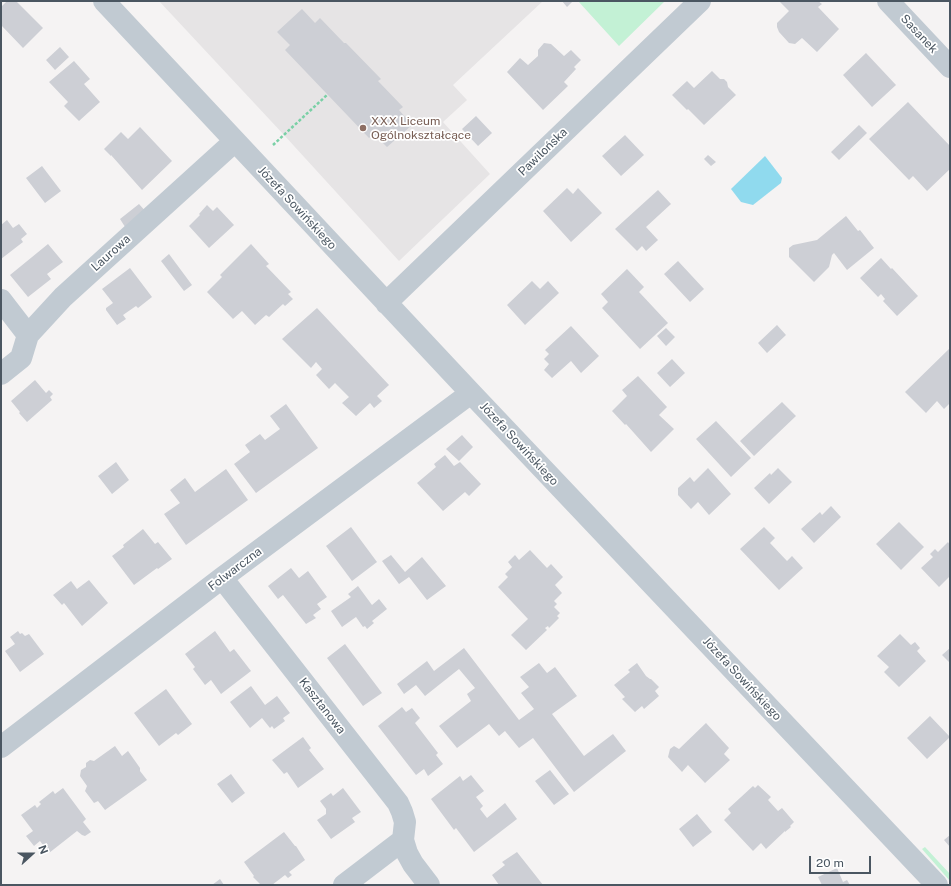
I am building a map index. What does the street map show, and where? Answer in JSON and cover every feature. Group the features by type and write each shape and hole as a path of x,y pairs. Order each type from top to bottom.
{"street":[{"name":"Józefa Sowińskiego","path":"104,1 386,303 937,885"},
{"name":"Pawilońska","path":"386,303 700,1"},
{"name":"Sasanek","path":"888,1 950,67"},
{"name":"Laurowa","path":"1,374 21,358 28,335 62,297 235,141"},
{"path":"1,300 28,335"},
{"name":"Folwarczna","path":"1,747 222,578 471,393"},
{"name":"Kasztanowa","path":"222,578 398,803 404,822 403,840 407,853 413,864 430,885"},
{"path":"344,885 403,840"}],"path":[{"path":"273,145 327,95"}],"shaded area":[{"name":"XXX Liceum Ogólnokształcące","path":"159,1 543,1 453,85 467,100 443,122 490,174 399,261"}],"green space":[{"path":"578,1 665,1 619,46"},
{"path":"925,847 950,874 950,881 922,849"}],"water":[{"path":"765,156 782,178 781,183 753,205 741,202 731,189"}],"building":[{"path":"7,1 16,1 43,28 23,48 1,25 1,7"},
{"path":"562,1 573,1 567,7"},
{"path":"779,1 818,1 822,4 818,7 839,29 817,52 802,38 795,44 789,43 779,32 777,27 777,23 789,11"},
{"path":"302,9 315,23 320,18 344,43 346,43 381,79 378,81 403,107 399,110 412,125 387,147 374,134 369,138 285,50 290,45 277,32"},
{"path":"544,43 551,44 564,56 571,50 581,60 574,67 576,69 564,82 568,86 543,110 507,72 520,58 528,65 538,56 538,50"},
{"path":"60,47 69,57 55,70 46,60"},
{"path":"866,53 896,85 872,107 843,75"},
{"path":"74,61 90,79 84,84 100,102 79,121 64,106 68,102 49,82"},
{"path":"712,71 720,79 724,79 727,82 728,87 736,95 704,125 672,95 687,81 694,88"},
{"path":"908,102 950,146 950,169 927,191 913,176 909,180 869,139"},
{"path":"476,116 492,133 478,146 462,129"},
{"path":"859,125 867,133 839,160 831,152"},
{"path":"140,127 172,161 142,190 104,149 121,132 128,139"},
{"path":"625,135 644,155 621,176 602,156"},
{"path":"708,155 716,162 711,166 704,159"},
{"path":"42,166 61,191 45,203 26,178"},
{"path":"567,188 573,194 578,188 602,213 571,242 543,211"},
{"path":"658,190 671,204 646,227 658,240 646,251 642,246 637,251 615,229"},
{"path":"139,204 148,214 127,230 120,219"},
{"path":"207,205 213,211 217,207 234,225 209,248 189,226"},
{"path":"846,216 858,231 860,230 874,248 847,270 834,253 832,255 829,267 814,282 789,257 789,248 793,245 817,240"},
{"path":"7,220 13,228 19,224 27,234 21,239 23,242 1,259 1,225"},
{"path":"48,244 63,262 47,274 51,279 28,297 10,275"},
{"path":"251,244 269,264 266,266 291,292 288,294 293,299 285,306 283,304 269,317 266,315 255,325 242,311 233,319 207,292 222,277 220,275"},
{"path":"169,254 192,285 184,291 161,261"},
{"path":"881,258 918,296 897,316 883,301 885,299 881,294 878,297 860,278"},
{"path":"678,261 704,289 690,302 664,274"},
{"path":"130,268 152,297 138,308 136,306 123,315 126,319 117,325 106,310 106,308 113,303 102,289"},
{"path":"627,269 644,287 639,292 668,323 640,349 602,308 608,302 601,294"},
{"path":"532,281 540,289 548,281 559,293 525,325 507,305"},
{"path":"317,308 389,385 377,396 382,401 374,408 370,403 356,416 342,403 349,397 335,383 329,389 316,375 322,369 316,362 311,368 282,339"},
{"path":"777,325 786,335 767,353 758,343"},
{"path":"571,326 599,356 581,373 571,361 552,378 544,370 549,364 544,359 549,354 545,350"},
{"path":"666,328 675,337 666,346 657,336"},
{"path":"950,348 950,403 944,409 937,401 926,413 905,392"},
{"path":"672,359 685,373 670,387 657,373"},
{"path":"638,376 667,407 659,415 674,429 651,452 612,411 627,396 622,390"},
{"path":"35,380 46,393 49,390 53,394 50,397 52,400 27,422 11,401"},
{"path":"782,402 796,416 754,456 740,441"},
{"path":"286,404 318,448 256,493 234,464 250,452 245,445 260,434 265,440 280,429 270,416"},
{"path":"716,421 751,458 731,477 696,439"},
{"path":"462,435 473,447 459,461 446,449"},
{"path":"445,455 454,466 460,462 481,484 469,496 465,492 443,511 417,483 436,467 434,464"},
{"path":"116,462 129,480 112,494 98,476"},
{"path":"708,468 731,494 709,515 698,502 691,509 678,495 678,488 690,477 694,482"},
{"path":"778,468 792,482 769,504 754,488 770,473 771,475"},
{"path":"226,469 248,500 186,545 164,514 180,503 170,490 185,478 195,492"},
{"path":"831,506 841,517 814,543 801,529 820,512 822,515"},
{"path":"899,522 924,547 901,570 876,544"},
{"path":"351,527 377,562 352,581 326,546"},
{"path":"764,527 775,538 770,543 787,561 792,556 803,568 779,590 740,549"},
{"path":"143,529 155,544 158,542 172,559 134,585 112,556"},
{"path":"948,542 950,545 950,576 939,587 921,568 933,557 930,554 935,549 938,552"},
{"path":"530,550 547,568 551,564 563,577 555,585 562,593 554,601 557,604 554,607 560,613 557,616 559,618 549,628 548,626 545,628 547,630 526,650 511,635 528,619 498,587 508,577 505,574 512,567 508,562 515,555 519,560"},
{"path":"391,555 405,572 422,557 446,586 427,600 409,577 399,584 382,561"},
{"path":"291,568 299,578 308,571 327,597 317,604 321,609 313,615 316,618 306,624 283,595 278,599 268,586"},
{"path":"89,580 108,603 82,626 64,603 62,605 53,595 71,581 77,589"},
{"path":"358,586 372,605 379,599 387,609 372,621 374,623 367,629 365,626 363,627 356,617 342,627 331,611 351,597 348,594"},
{"path":"18,631 20,634 22,633 25,636 29,634 44,654 20,672 5,651 15,644 10,637"},
{"path":"215,631 230,652 234,649 251,671 221,694 211,680 205,685 193,669 195,667 185,654"},
{"path":"900,634 911,645 915,642 920,648 917,651 926,661 899,687 884,672 889,667 877,656"},
{"path":"345,644 382,693 363,706 327,658"},
{"path":"464,648 519,720 534,709 521,693 529,687 520,677 539,663 547,673 555,667 577,696 552,714 584,756 613,734 626,751 574,792 533,738 519,748 505,731 499,736 489,724 457,748 439,726 471,701 467,694 475,688 459,669 425,696 416,685 404,694 397,684 427,661 434,671"},
{"path":"950,648 950,663 942,655"},
{"path":"637,663 646,676 659,687 655,691 659,696 644,709 642,706 635,712 622,699 625,697 614,685 630,672 628,670"},
{"path":"251,686 265,705 277,696 290,713 283,718 285,721 274,729 272,726 270,728 262,718 250,728 230,702"},
{"path":"166,689 192,724 178,735 176,733 159,746 134,713"},
{"path":"402,707 406,712 412,708 420,718 415,723 438,753 436,755 443,764 428,776 424,769 416,775 378,726"},
{"path":"930,716 950,737 927,759 907,738"},
{"path":"706,723 729,748 724,754 730,760 705,783 688,765 682,772 668,757 670,749 674,746 679,749"},
{"path":"303,737 311,748 309,750 324,769 298,788 287,772 284,774 272,760"},
{"path":"115,746 122,756 128,751 147,780 105,810 98,801 94,803 85,791 87,786 80,776 81,770 86,767 86,763 90,760 94,761"},
{"path":"550,770 569,794 554,805 535,781"},
{"path":"231,774 245,793 232,803 217,784"},
{"path":"471,775 484,791 476,797 483,806 480,809 487,818 505,803 517,819 474,852 456,828 454,830 431,799 460,776 463,781"},
{"path":"758,785 771,797 768,800 778,811 782,808 794,822 790,826 791,827 766,849 761,843 753,851 724,820 731,813 728,809 753,786 755,788"},
{"path":"63,788 86,819 83,822 91,832 85,836 77,831 49,853 40,841 34,846 26,836 33,831 21,815 35,805 37,808 41,804 39,802 53,791 55,794"},
{"path":"343,788 361,812 352,818 355,822 331,839 317,820 326,814 326,809 320,801 331,793 333,796"},
{"path":"697,814 712,832 693,847 679,829"},
{"path":"284,832 305,860 289,872 292,875 288,878 285,875 272,885 261,885 253,877 254,876 244,862"},
{"path":"950,835 950,847 944,840"},
{"path":"517,852 543,885 499,885 492,875 505,865 502,862"},
{"path":"837,868 843,882 847,880 850,885 822,885 818,877"},
{"path":"220,879 224,885 212,885"}],"place":[{"name":"XXX Liceum Ogólnokształcące","path":"363,128"}]}
